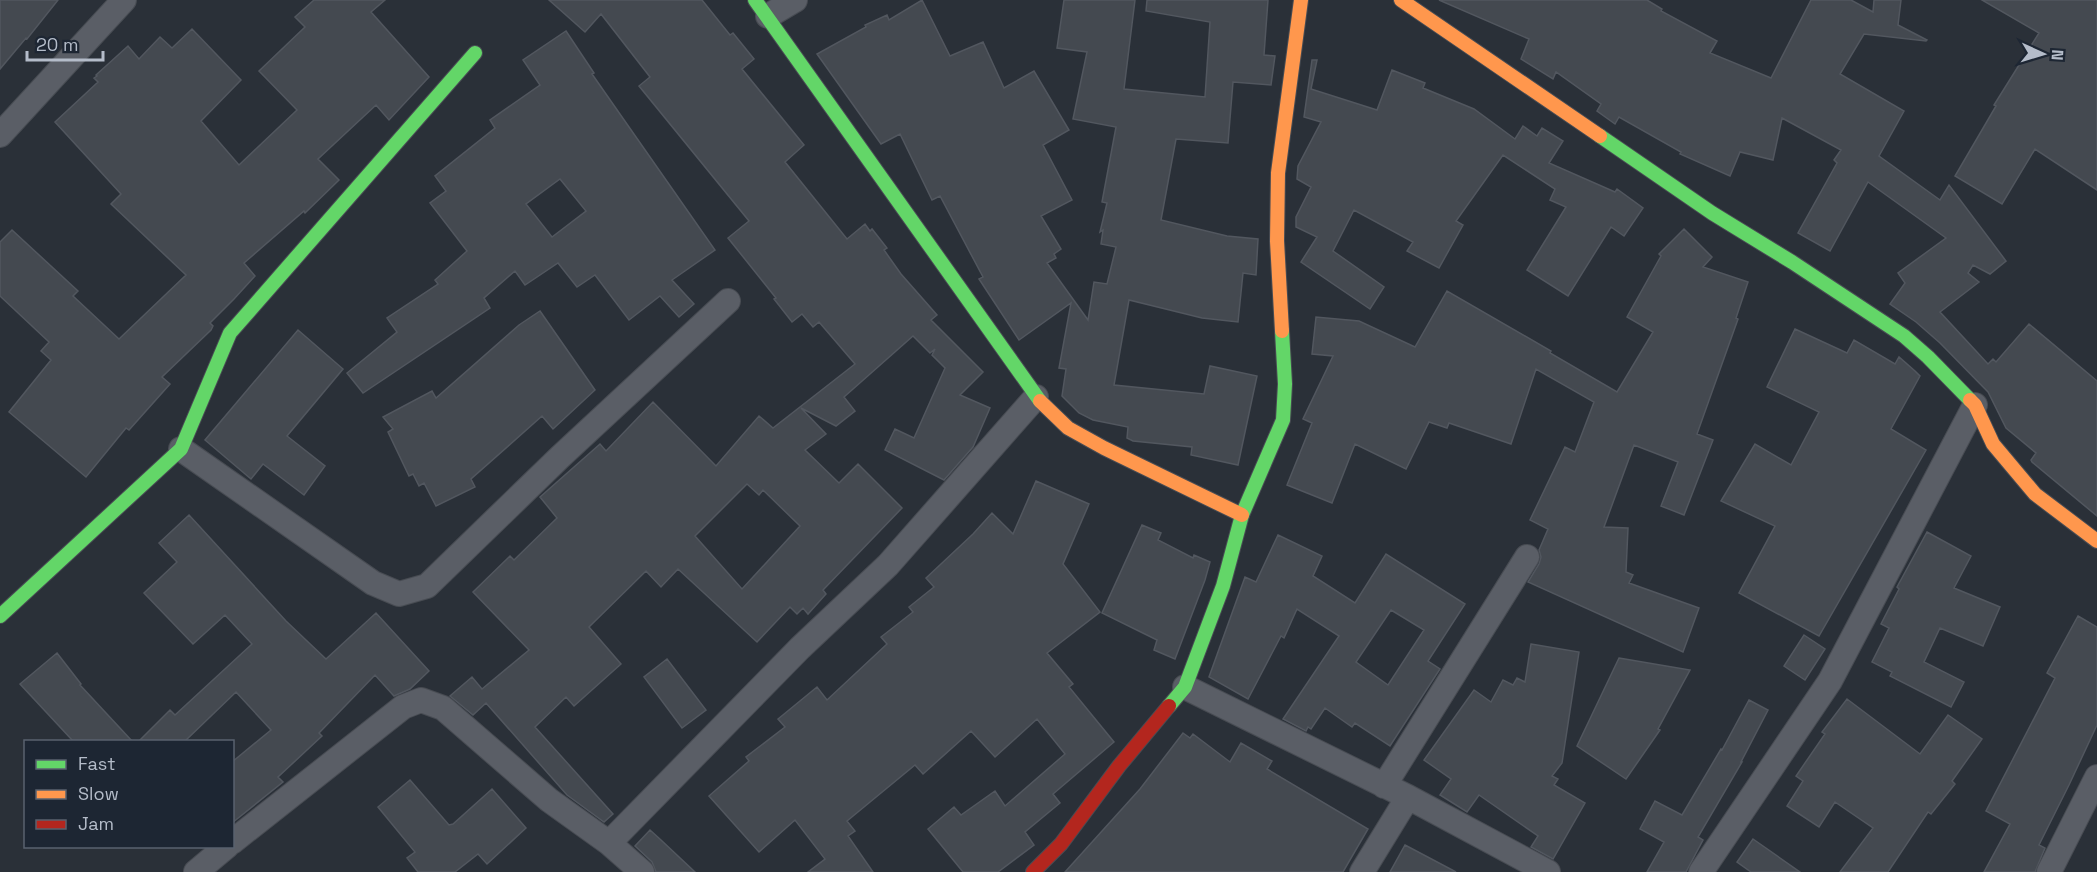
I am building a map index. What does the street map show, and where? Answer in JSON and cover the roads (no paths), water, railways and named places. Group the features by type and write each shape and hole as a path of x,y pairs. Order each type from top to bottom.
{"street":[{"path":"0,135 124,0"},
{"path":"795,0 761,8 1035,397 1068,428 1242,515"},
{"path":"1033,872 1061,844 1119,766 1185,687 1223,586 1242,515 1283,420 1285,384 1277,241 1278,173 1301,0"},
{"path":"1401,0 1712,213 1792,262 1904,336 1975,405 1993,444 2035,494 2097,541"},
{"path":"0,616 181,448 230,333 475,53"},
{"path":"181,448 373,583 399,594 427,586 560,457 728,301"},
{"path":"609,843 800,648 888,565 1035,397"},
{"path":"1701,872 1830,681 1975,405"},
{"path":"1384,786 1527,557"},
{"path":"1185,687 1408,797 1548,872"},
{"path":"234,840 404,707 422,700 444,708 549,800 609,843 642,872"},
{"path":"2049,872 2097,777"},
{"path":"1362,872 1408,797"},
{"path":"196,872 224,848"}]}
